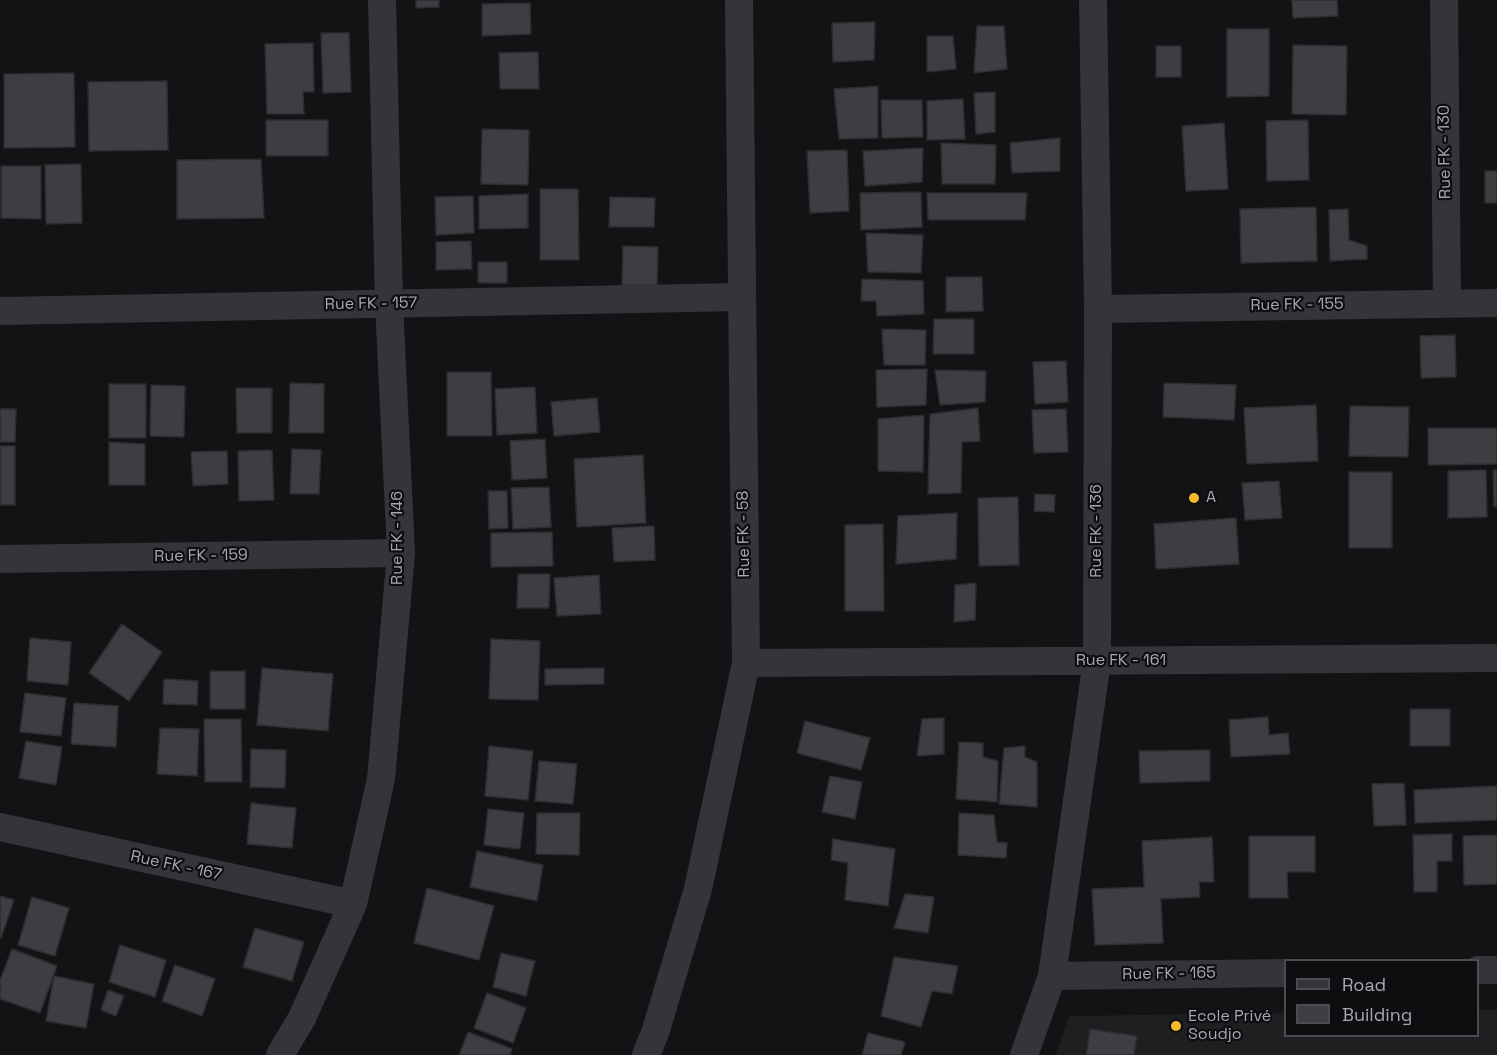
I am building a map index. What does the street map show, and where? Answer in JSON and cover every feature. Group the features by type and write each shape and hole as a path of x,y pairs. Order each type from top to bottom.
{"street":[{"name":"Rue FK - 146","path":"280,1055 302,1018 353,904 381,779 401,553 389,303 382,0"},
{"name":"Rue FK - 58","path":"646,1055 656,1030 698,889 746,663 739,0"},
{"name":"Rue FK - 136","path":"1024,1055 1052,976 1097,661 1098,309 1093,0"},
{"name":"Rue FK - 130","path":"1443,0 1446,303"},
{"name":"Rue FK - 157","path":"0,311 741,297"},
{"name":"Rue FK - 155","path":"1098,309 1497,303"},
{"name":"Rue FK - 159","path":"0,559 401,553"},
{"name":"Rue FK - 161","path":"746,663 1497,658"},
{"name":"Rue FK - 167","path":"0,827 353,904"},
{"path":"1479,970 1497,970"},
{"name":"Rue FK - 165","path":"1052,976 1284,973"}],"shaded area":[{"name":"Ecole Privé Soudjo","path":"1479,1010 1497,1010 1497,1055 1056,1055 1069,1016 1284,1013 1284,1037 1479,1037"}],"building":[{"path":"416,0 439,0 439,7 416,8"},
{"path":"1292,0 1337,0 1338,16 1293,18"},
{"path":"530,3 531,34 482,36 482,4"},
{"path":"875,22 874,60 833,62 832,23"},
{"path":"977,26 1004,26 1007,69 974,73"},
{"path":"1227,29 1269,29 1269,96 1227,97"},
{"path":"321,33 349,33 351,92 323,93"},
{"path":"927,36 953,36 956,69 927,72"},
{"path":"313,43 314,92 303,92 304,114 267,114 265,44"},
{"path":"1293,45 1347,46 1346,115 1292,114"},
{"path":"1156,46 1181,46 1181,77 1156,77"},
{"path":"538,52 539,89 500,89 499,53"},
{"path":"74,73 75,147 4,148 4,74"},
{"path":"167,81 168,150 89,151 88,82"},
{"path":"878,86 878,138 839,139 834,89"},
{"path":"995,92 995,132 976,134 974,93"},
{"path":"963,99 965,139 927,140 927,101"},
{"path":"881,100 922,100 923,137 882,138"},
{"path":"266,120 328,120 328,156 266,156"},
{"path":"1308,120 1309,180 1267,181 1266,121"},
{"path":"1224,123 1228,189 1186,191 1182,126"},
{"path":"482,129 529,130 528,185 481,184"},
{"path":"1060,138 1060,171 1012,173 1010,143"},
{"path":"941,143 996,145 995,184 942,184"},
{"path":"923,148 922,182 865,186 863,151"},
{"path":"847,150 849,211 810,213 807,151"},
{"path":"261,159 264,218 177,219 177,160"},
{"path":"81,164 82,223 46,224 45,165"},
{"path":"1,166 41,166 41,219 1,218"},
{"path":"1485,171 1497,171 1497,203 1485,203"},
{"path":"540,189 578,189 579,260 540,260"},
{"path":"921,192 922,227 861,230 860,193"},
{"path":"927,193 1027,193 1025,220 928,220"},
{"path":"528,194 528,228 479,229 479,196"},
{"path":"473,196 474,233 436,235 435,197"},
{"path":"610,197 655,198 654,227 609,227"},
{"path":"1316,207 1317,261 1241,263 1240,209"},
{"path":"1348,209 1349,240 1367,246 1367,259 1330,261 1329,210"},
{"path":"866,233 923,235 921,273 868,272"},
{"path":"471,241 472,269 436,270 436,242"},
{"path":"623,246 658,247 657,285 622,285"},
{"path":"478,262 507,262 507,283 478,283"},
{"path":"946,277 982,277 983,311 946,312"},
{"path":"862,279 923,281 924,314 877,316 876,301 861,301"},
{"path":"934,319 974,319 974,354 933,354"},
{"path":"882,329 926,330 925,365 884,365"},
{"path":"1455,335 1456,377 1421,378 1420,336"},
{"path":"1066,361 1068,402 1035,404 1033,362"},
{"path":"927,369 926,405 877,407 876,370"},
{"path":"935,370 986,371 985,402 940,405"},
{"path":"447,372 491,372 492,436 447,436"},
{"path":"290,383 324,384 324,433 289,433"},
{"path":"1164,383 1236,385 1234,420 1163,417"},
{"path":"109,384 146,384 146,438 109,438"},
{"path":"151,385 185,386 184,437 150,436"},
{"path":"535,387 537,433 497,435 495,389"},
{"path":"236,388 272,388 272,433 237,433"},
{"path":"597,398 600,432 554,436 551,402"},
{"path":"1316,405 1318,461 1247,464 1244,408"},
{"path":"1350,406 1409,407 1408,457 1349,456"},
{"path":"978,408 980,441 962,442 961,493 928,494 930,414"},
{"path":"0,409 16,409 15,442 0,442"},
{"path":"1066,409 1068,452 1034,453 1032,410"},
{"path":"924,415 923,472 878,471 878,419"},
{"path":"1428,428 1497,428 1497,464 1428,465"},
{"path":"545,439 547,478 512,480 510,441"},
{"path":"109,442 145,444 145,485 109,485"},
{"path":"0,446 15,446 15,505 0,505"},
{"path":"292,449 321,450 319,494 290,494"},
{"path":"272,450 274,500 239,501 238,451"},
{"path":"227,451 228,484 193,486 191,452"},
{"path":"643,455 646,523 577,527 574,459"},
{"path":"1486,470 1487,517 1448,518 1448,471"},
{"path":"1493,470 1497,470 1497,507 1494,507"},
{"path":"1349,472 1392,472 1392,548 1349,548"},
{"path":"1279,481 1282,518 1245,520 1242,483"},
{"path":"549,487 551,527 513,529 511,488"},
{"path":"488,491 507,491 508,528 489,529"},
{"path":"1035,494 1055,495 1054,512 1034,511"},
{"path":"1018,497 1019,565 979,566 978,498"},
{"path":"957,513 956,559 896,564 898,516"},
{"path":"1236,518 1239,564 1156,569 1154,524"},
{"path":"883,524 884,611 845,611 845,525"},
{"path":"654,526 655,560 614,562 612,528"},
{"path":"552,532 553,566 491,567 491,533"},
{"path":"518,574 550,574 549,608 517,608"},
{"path":"599,575 601,614 557,616 554,578"},
{"path":"976,583 975,620 954,622 955,585"},
{"path":"122,624 162,652 129,701 89,673"},
{"path":"30,638 71,642 68,685 27,681"},
{"path":"491,639 540,641 538,700 489,699"},
{"path":"262,668 333,674 328,731 257,725"},
{"path":"604,668 604,684 545,685 545,669"},
{"path":"210,671 245,671 245,709 210,709"},
{"path":"164,679 198,681 197,705 163,704"},
{"path":"25,693 66,698 61,736 20,732"},
{"path":"74,703 118,706 116,747 71,744"},
{"path":"1410,709 1450,709 1450,746 1410,746"},
{"path":"1268,717 1269,735 1288,733 1290,754 1231,757 1229,720"},
{"path":"944,718 944,754 917,756 922,719"},
{"path":"204,719 241,719 242,782 205,782"},
{"path":"805,721 870,738 861,770 797,753"},
{"path":"160,728 199,729 197,776 157,774"},
{"path":"26,741 62,747 56,785 19,778"},
{"path":"959,742 983,743 983,757 998,761 997,802 956,799"},
{"path":"489,746 533,751 528,800 485,796"},
{"path":"1025,746 1025,757 1037,762 1037,807 999,804 1004,748"},
{"path":"251,749 286,750 285,788 250,787"},
{"path":"1210,750 1210,781 1140,783 1139,751"},
{"path":"539,761 577,764 573,804 535,801"},
{"path":"830,776 862,782 855,819 822,812"},
{"path":"1404,783 1406,825 1374,826 1372,784"},
{"path":"1497,786 1497,820 1415,823 1414,790"},
{"path":"251,803 296,808 292,848 247,844"},
{"path":"488,809 524,813 520,849 484,845"},
{"path":"537,813 580,813 579,855 536,854"},
{"path":"959,813 994,815 997,842 1007,843 1006,858 958,855"},
{"path":"1452,834 1452,861 1437,861 1437,892 1414,892 1413,835"},
{"path":"1497,835 1497,884 1464,885 1463,836"},
{"path":"1249,836 1315,836 1315,872 1287,872 1288,898 1249,898"},
{"path":"1212,837 1214,882 1199,882 1200,897 1161,899 1163,943 1095,945 1092,889 1144,887 1142,841"},
{"path":"833,839 895,849 888,906 845,900 848,863 831,860"},
{"path":"477,851 543,865 537,901 470,887"},
{"path":"427,888 494,906 479,960 414,943"},
{"path":"905,894 934,897 928,933 894,928"},
{"path":"0,896 14,900 1,938 0,937"},
{"path":"32,897 69,908 55,956 18,945"},
{"path":"255,928 304,942 292,981 243,967"},
{"path":"120,945 166,960 155,997 109,982"},
{"path":"12,949 57,966 40,1013 0,999 0,980"},
{"path":"501,953 535,961 526,996 493,987"},
{"path":"894,957 958,966 952,994 932,991 921,1027 881,1016"},
{"path":"175,965 215,979 202,1016 162,1001"},
{"path":"54,976 94,984 86,1028 46,1021"},
{"path":"108,990 124,996 116,1016 101,1010"},
{"path":"487,993 526,1008 513,1043 474,1028"},
{"path":"1090,1029 1137,1036 1134,1055 1086,1055"},
{"path":"468,1032 512,1049 510,1055 459,1055"},
{"path":"868,1033 905,1042 901,1055 862,1055"}],"place":[{"name":"A","path":"1194,498"},
{"name":"Ecole Privé Soudjo","path":"1176,1026"}]}
